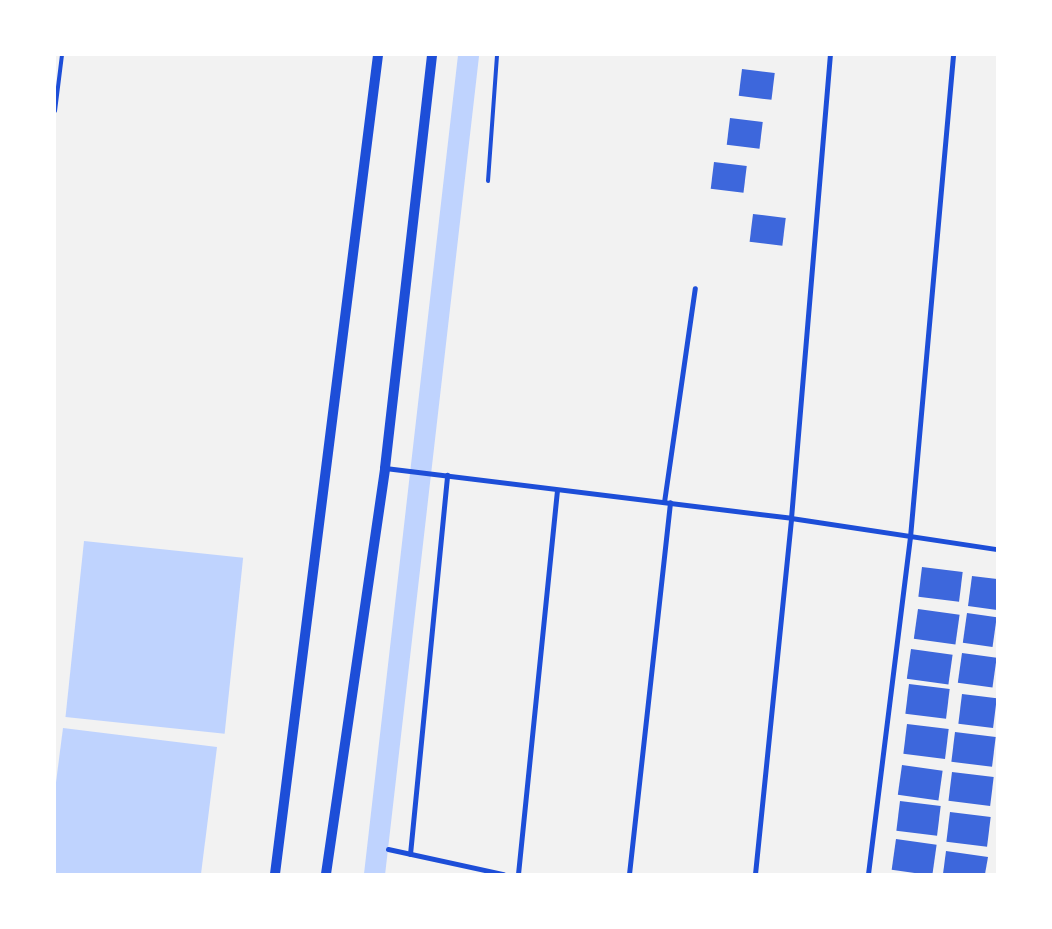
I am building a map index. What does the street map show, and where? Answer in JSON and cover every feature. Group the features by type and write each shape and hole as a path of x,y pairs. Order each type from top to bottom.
{"main road":[{"path":"275,874 378,55"},
{"path":"326,874 384,468 432,55"}],"street":[{"path":"755,874 791,518 830,55"},
{"path":"868,874 910,537 953,55"},
{"path":"629,874 667,502 695,288"},
{"path":"384,468 438,473 557,490 791,518 997,549"},
{"path":"410,854 447,475"},
{"path":"518,874 557,490"},
{"path":"388,849 502,874"}],"lane":[{"path":"55,111 62,55"},
{"path":"488,181 497,55"}],"water":[{"path":"84,541 243,558 225,734 65,717"},
{"path":"63,728 217,747 201,874 55,874 55,790"}],"building":[{"path":"742,69 775,73 771,100 739,96"},
{"path":"730,118 763,122 759,149 727,145"},
{"path":"714,162 747,166 743,193 711,189"},
{"path":"753,214 786,218 782,246 750,242"},
{"path":"922,567 963,572 959,602 918,597"},
{"path":"972,576 997,579 997,610 968,606"},
{"path":"918,609 960,615 955,645 914,639"},
{"path":"967,613 997,617 993,647 963,643"},
{"path":"911,649 953,655 948,685 907,679"},
{"path":"962,653 997,658 992,688 958,683"},
{"path":"909,684 950,689 946,719 905,714"},
{"path":"962,694 997,698 993,728 958,724"},
{"path":"907,724 949,729 945,759 903,754"},
{"path":"955,732 996,737 992,767 951,762"},
{"path":"902,765 943,771 938,800 898,795"},
{"path":"952,772 994,777 990,806 948,801"},
{"path":"900,801 941,806 937,836 896,831"},
{"path":"950,812 991,817 987,847 946,842"},
{"path":"896,839 937,845 932,874 892,870"},
{"path":"946,851 988,857 985,874 943,874"}],"waterway":[{"path":"374,874 468,55"}]}
